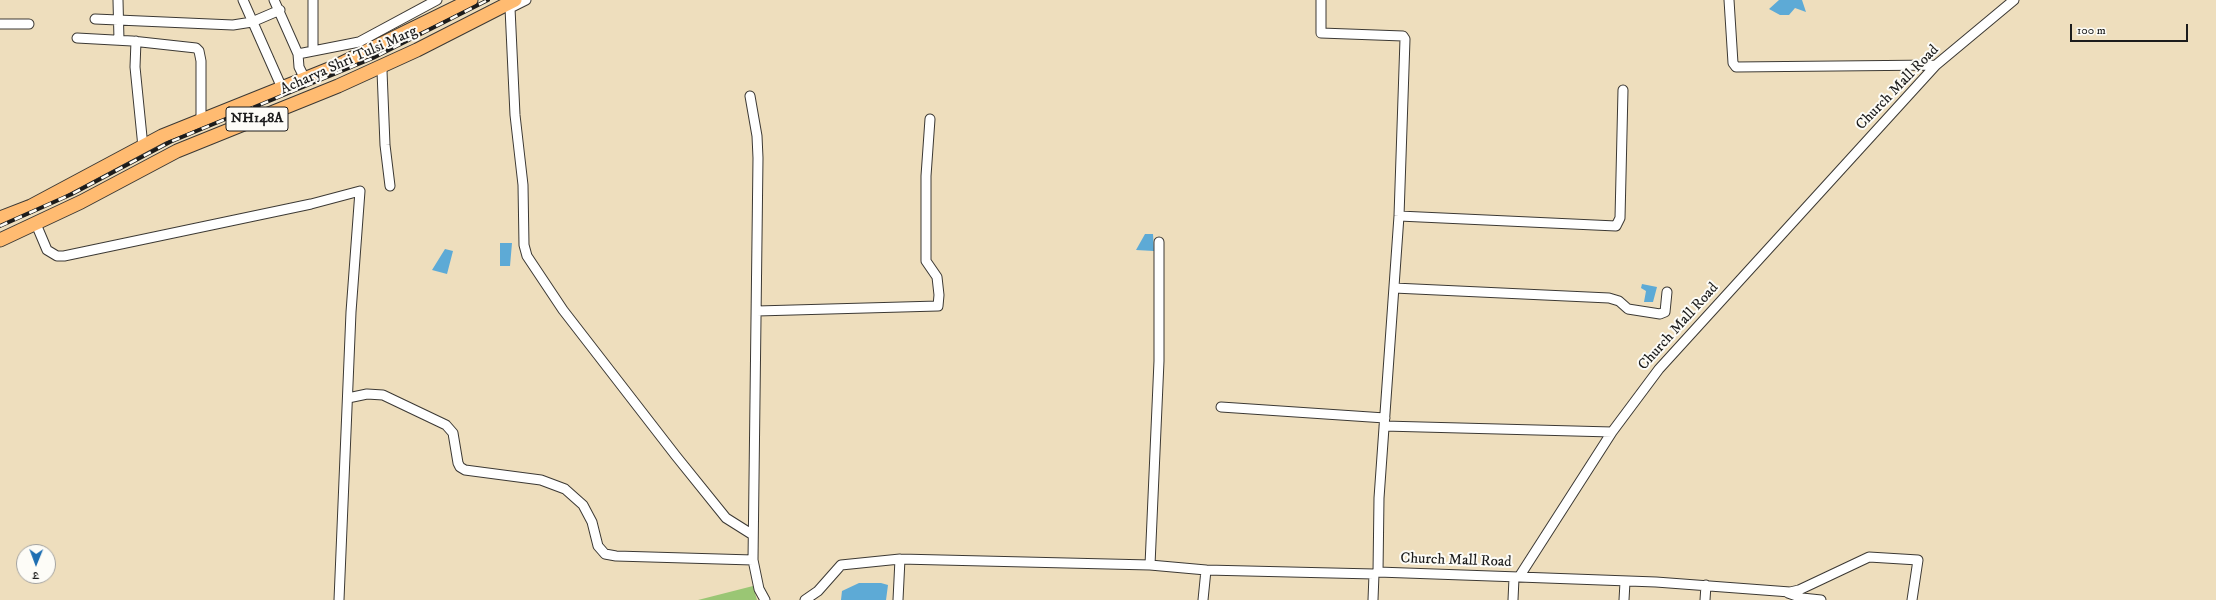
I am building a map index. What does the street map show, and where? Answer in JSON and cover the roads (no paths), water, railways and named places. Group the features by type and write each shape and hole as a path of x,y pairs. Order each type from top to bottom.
{"highway":[{"name":"Acharya Shri Tulsi Marg","path":"0,218 31,206 162,136 334,67 471,0"},
{"name":"Acharya Shri Tulsi Marg","path":"0,240 37,227 177,151 344,83 417,50 512,4"},
{"path":"334,67 344,83"}],"street":[{"path":"118,0 119,40"},
{"path":"243,0 282,88"},
{"path":"274,0 280,10 298,54 299,67 305,79"},
{"path":"313,0 313,51"},
{"path":"298,54 359,42 437,0"},
{"path":"0,246 37,227 74,212 183,153 382,71 512,4 526,0"},
{"path":"1321,0 1321,33 1405,37 1394,288 1373,600"},
{"path":"1729,0 1733,63 1736,67 1936,65"},
{"name":"Church Mall Road","path":"805,600 818,591 841,565 900,559 1150,565 1206,570 1376,573 1516,578 1612,432 1659,369 1936,65 2014,0"},
{"path":"512,4 515,115 523,185 524,245 527,256 563,310 726,518 753,535"},
{"path":"95,19 223,24 252,22 280,10"},
{"path":"0,24 29,24"},
{"path":"77,38 136,41 189,46 199,51 201,61 201,121"},
{"path":"136,41 136,67 143,147"},
{"path":"382,71 385,145 390,186"},
{"path":"1398,216 1616,226 1620,218 1623,90"},
{"path":"750,96 758,144 753,560 759,589 766,600"},
{"path":"756,311 938,306 939,295 937,276 926,261 926,176 930,119"},
{"path":"37,227 47,250 57,256 64,256 311,204 360,191 351,312 339,600"},
{"path":"1150,565 1159,361 1159,242"},
{"path":"1394,288 1609,298 1619,301 1628,309 1660,314 1665,312 1667,292"},
{"path":"348,398 367,394 383,395 446,425 453,433 458,463 460,467 465,470 541,480 565,489 583,505 592,522 598,546 605,554 616,556 753,560"},
{"path":"1220,407 1384,422 1612,432"},
{"path":"1513,600 1516,578 1706,585 1786,592 1799,590 1869,557 1918,560 1912,600"},
{"path":"898,600 900,559"},
{"path":"1203,600 1206,570"},
{"path":"1624,600 1625,582"},
{"path":"1705,600 1706,585"},
{"path":"1786,592 1802,598 1822,600"}],"water":[{"path":"1779,0 1802,0 1806,12 1795,8 1789,15 1780,15 1769,9"},
{"path":"1145,234 1153,234 1154,251 1136,250"},
{"path":"500,243 512,243 510,266 500,266"},
{"path":"445,249 453,251 447,274 432,270"},
{"path":"1642,284 1657,287 1653,302 1644,302 1646,291 1641,288"},
{"path":"859,583 881,583 888,585 886,600 841,600 842,591"}],"railway":[{"path":"0,226 72,194 170,142 373,58 488,0"}]}
